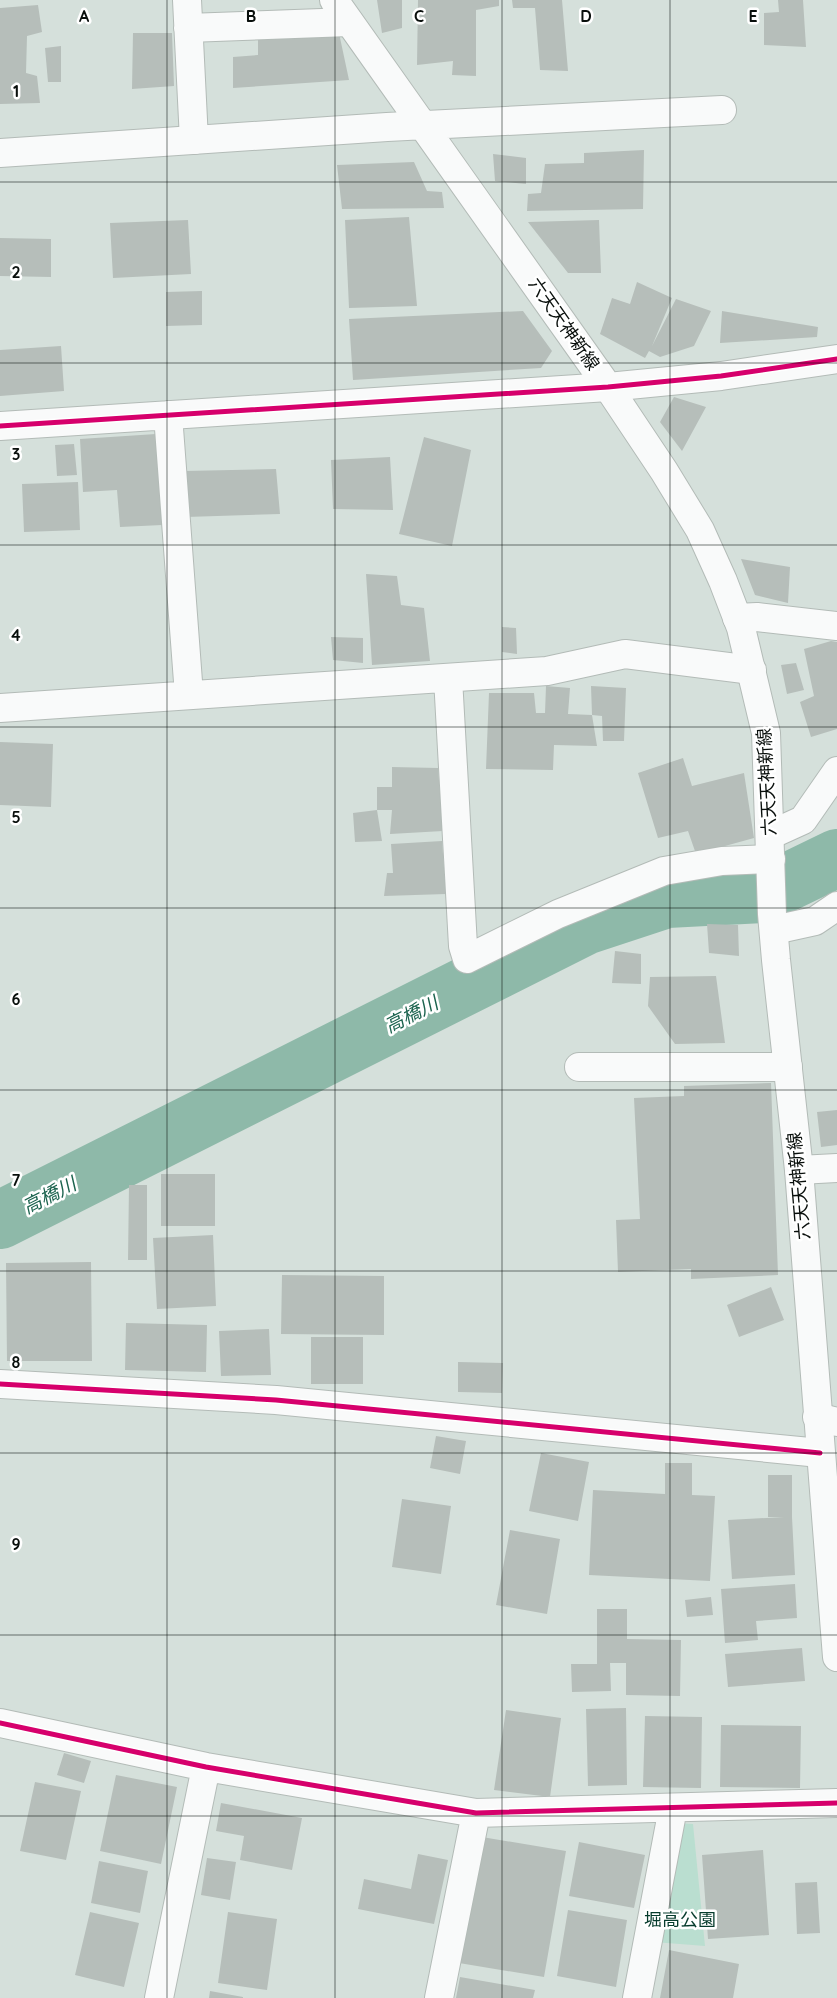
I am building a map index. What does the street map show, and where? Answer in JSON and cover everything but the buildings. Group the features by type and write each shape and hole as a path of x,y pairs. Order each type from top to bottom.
{"street":[{"path":"187,0 194,140"},
{"path":"188,28 341,11"},
{"name":"六天天神新線","path":"341,11 608,387 664,471 700,530 737,618 752,670 766,733 773,922 827,1419 820,1453 837,1657"},
{"path":"0,153 423,125 722,110"},
{"path":"0,426 608,387 721,376 837,359"},
{"path":"168,415 189,695"},
{"path":"737,618 757,617 837,626"},
{"path":"0,708 547,671 625,654 752,670"},
{"path":"448,678 463,946 467,959 558,914 664,871 722,861 770,847 803,820 837,771"},
{"path":"773,922 815,921 837,906"},
{"path":"579,1067 788,1067"},
{"path":"799,1170 837,1168"},
{"path":"0,1384 276,1400 820,1453"},
{"path":"0,1723 206,1767 476,1813 837,1803"},
{"path":"159,1998 206,1767"},
{"path":"637,1998 673,1808"},
{"path":"439,1998 476,1813"}],"green space":[{"name":"堀高公園","path":"676,1823 693,1824 705,1946 654,1942"}],"waterway":[{"name":"高橋川","path":"0,1220 585,926 667,899 763,894 837,858"}],"cycle path":[{"path":"0,426 608,387 721,376 837,359"},
{"path":"0,1384 276,1400 820,1453"},
{"path":"0,1723 206,1767 476,1813 837,1803"}]}
